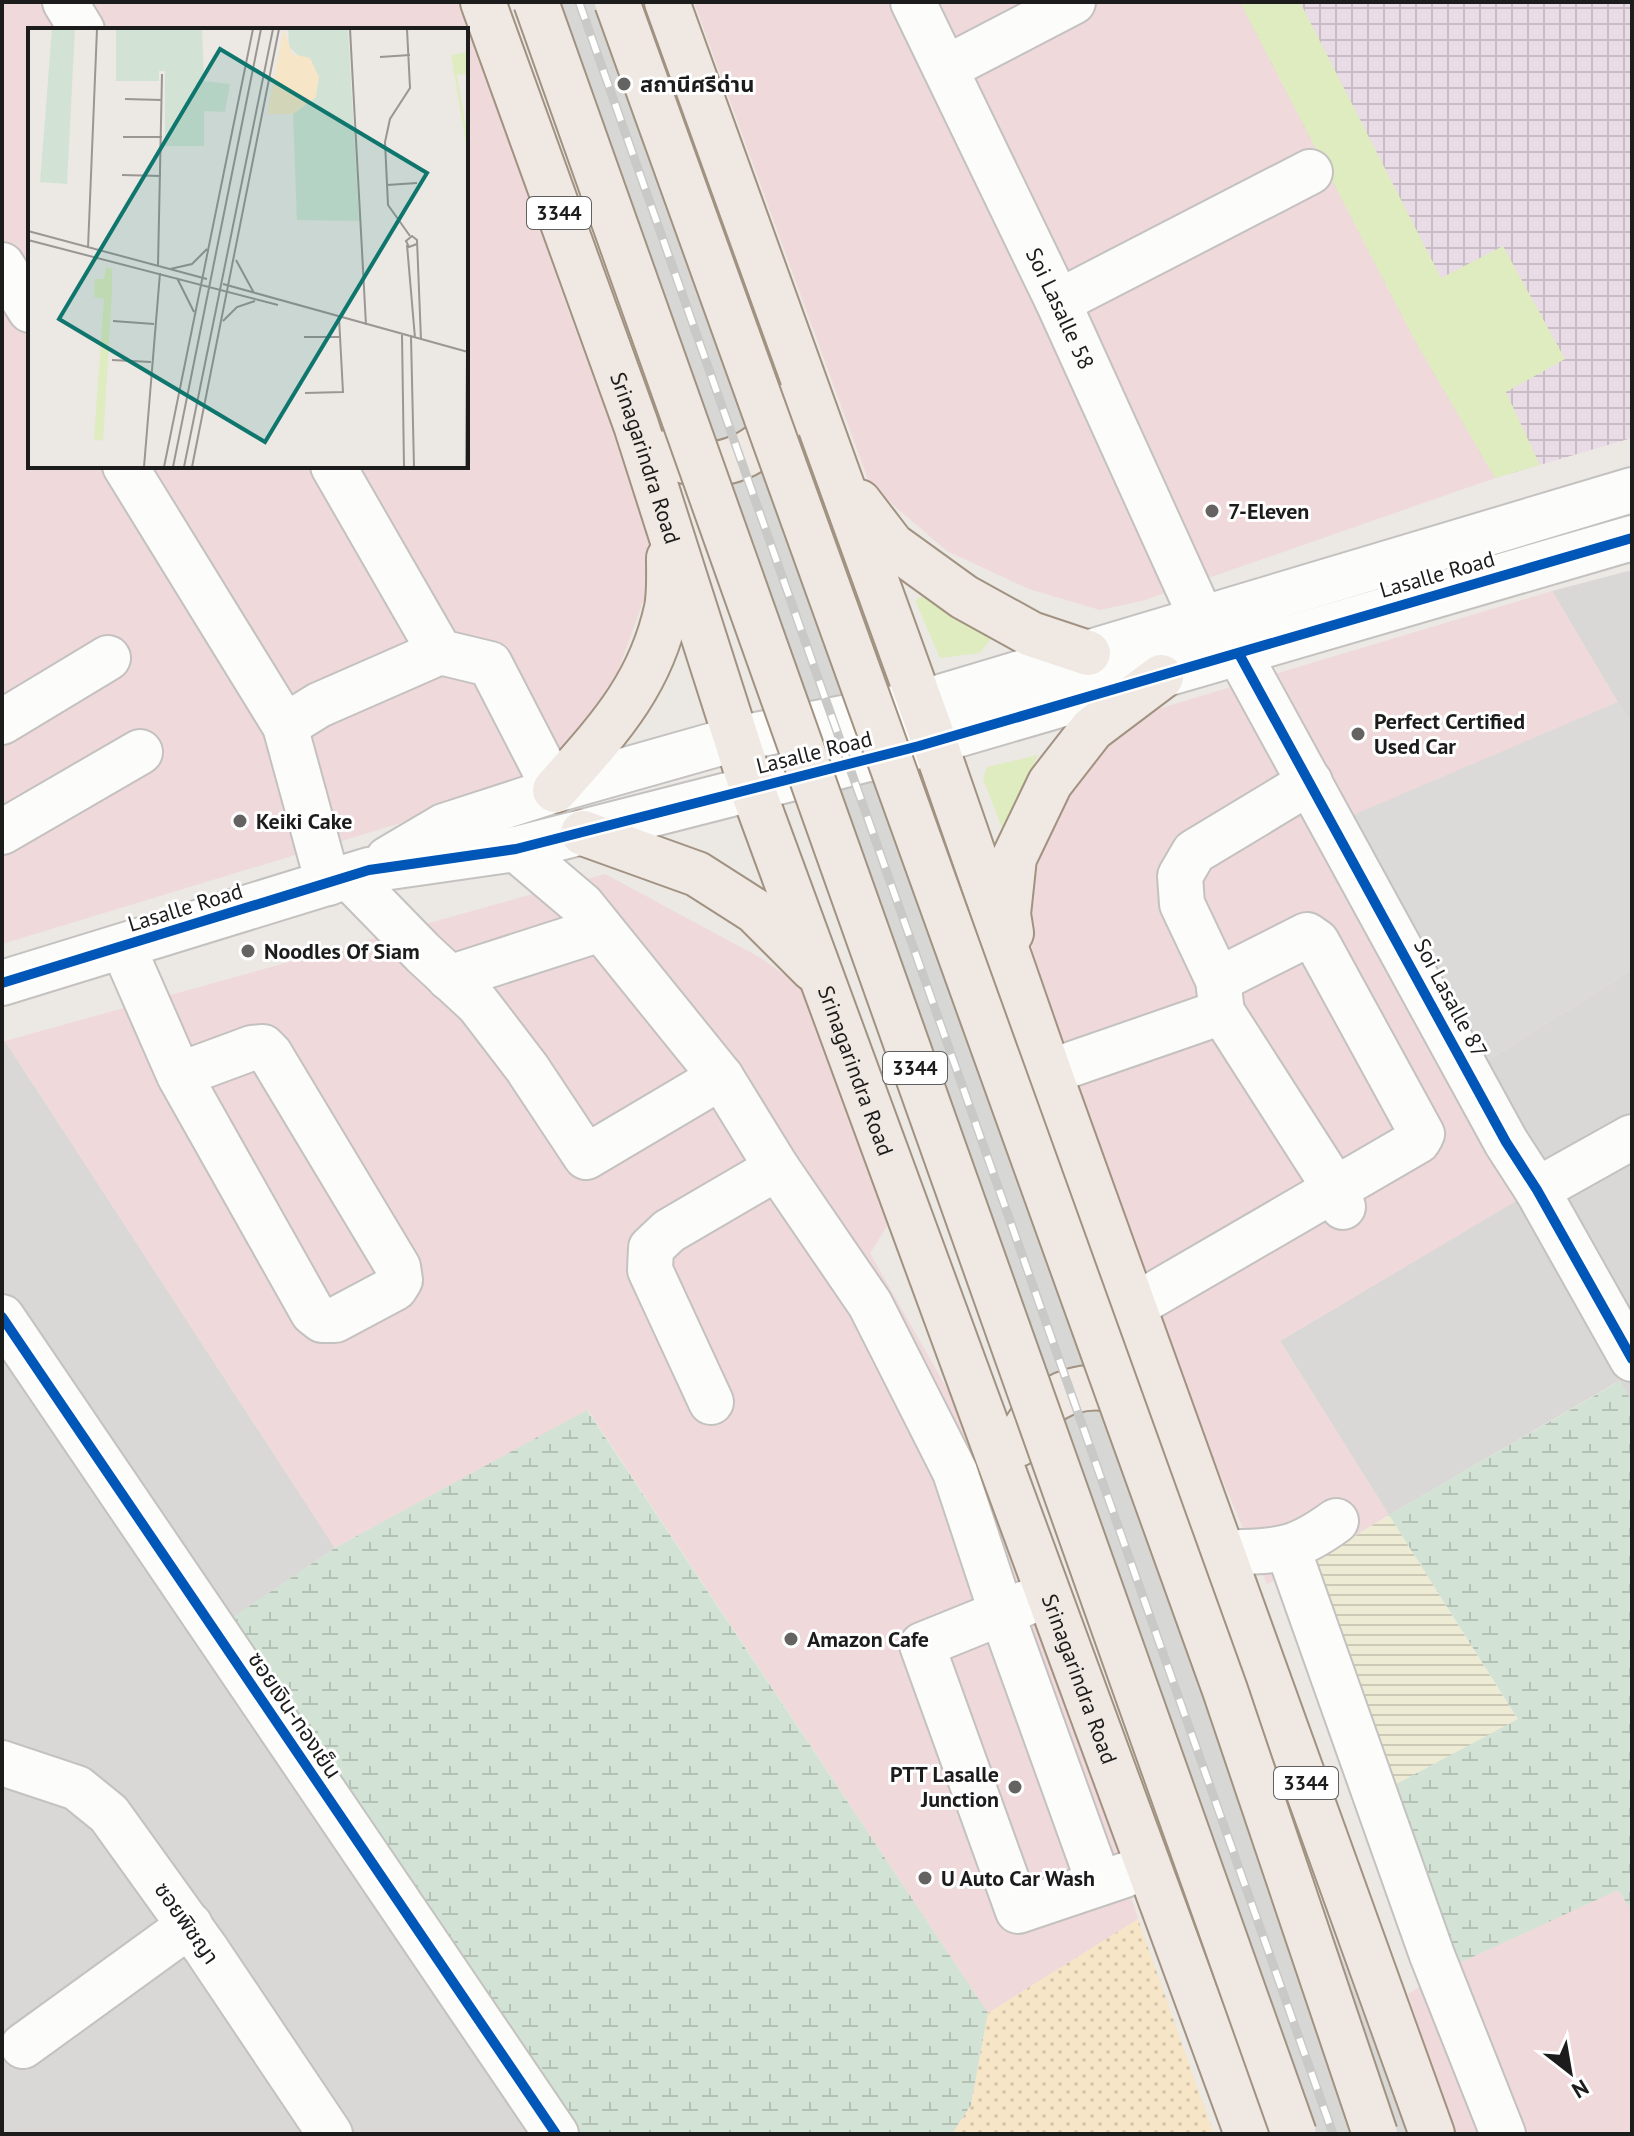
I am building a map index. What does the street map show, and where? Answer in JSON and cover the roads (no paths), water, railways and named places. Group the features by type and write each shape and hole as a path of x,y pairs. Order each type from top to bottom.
{"main road":[{"name":"Srinagarindra Road","path":"483,2 636,425 752,788 1247,2134"},
{"name":"3344","path":"536,2 1294,2134"},
{"name":"3344","path":"617,2 1225,1690 1375,2134"},
{"name":"3344","path":"667,2 1432,2134"},
{"path":"636,425 656,446 679,460 709,465 739,459 765,444 784,421 794,393 796,363"},
{"path":"835,472 892,545 964,597 1031,634 1088,653"},
{"path":"555,790 636,692 656,646 667,605 670,536"},
{"path":"1023,1001 1008,914 1014,858 1050,783 1092,729 1161,677"},
{"path":"583,833 697,874 755,911 823,979"},
{"path":"1011,1492 1015,1451 1025,1426 1042,1407 1064,1393 1089,1387 1115,1389 1139,1398 1161,1412 1179,1432"}],"street":[{"path":"65,2 81,28"},
{"name":"Soi Lasalle 58","path":"913,2 1058,302 1202,619"},
{"path":"946,68 1073,2"},
{"path":"1058,302 1310,172"},
{"path":"2,265 28,307"},
{"path":"126,468 285,726 349,877 478,1004 527,1068 586,1157 721,1077"},
{"path":"334,468 440,652"},
{"name":"Lasalle Road","path":"3,981 349,877 516,849 752,788 927,722 1088,653 1632,490"},
{"name":"Lasalle Road","path":"349,877 444,826 555,790 735,739 927,722 1161,677 1632,538"},
{"path":"285,726 319,705 440,652 490,664 555,790"},
{"name":"Soi Lasalle 87","path":"1239,654 1506,1142 1537,1190 1632,1359"},
{"path":"2,722 108,658"},
{"path":"2,832 140,752"},
{"path":"1310,782 1194,852 1180,876 1182,904 1220,996 1340,1198"},
{"path":"516,849 582,905 721,1077 777,1168 870,1304 955,1472 1001,1611 1099,1883"},
{"path":"449,978 601,929"},
{"path":"1049,1072 1220,996 1307,935 1317,942 1422,1134 1418,1141 1340,1198 1134,1306"},
{"path":"123,947 179,1075 313,1313 322,1320 335,1320 395,1288 400,1280 398,1267 263,1047 252,1048 179,1075"},
{"path":"1537,1190 1632,1137"},
{"path":"711,1402 650,1270 651,1248 669,1231 777,1168"},
{"name":"ซอยเงิน-ทองเย็น","path":"2,1317 556,2134"},
{"path":"963,1498 1011,1492"},
{"path":"1224,1553 1288,1549 1311,1539 1336,1521"},
{"path":"1288,1549 1432,1955 1503,2134"},
{"path":"1050,1594 922,1645 1018,1911 1151,1867"},
{"name":"ซอยพิชญา","path":"2,1763 77,1788 109,1814 190,1925 330,2134"},
{"path":"23,2046 190,1925"}],"railway":[{"path":"579,2 1333,2134"}],"place":[{"name":"สถานีศรีด่าน","path":"624,84"},
{"name":"7-Eleven","path":"1212,511"},
{"name":"Perfect Certified Used Car","path":"1358,734"},
{"name":"Keiki Cake","path":"240,821"},
{"name":"Noodles Of Siam","path":"248,951"},
{"name":"Amazon Cafe","path":"791,1639"},
{"name":"PTT Lasalle Junction","path":"1015,1787"},
{"name":"U Auto Car Wash","path":"925,1878"}]}
